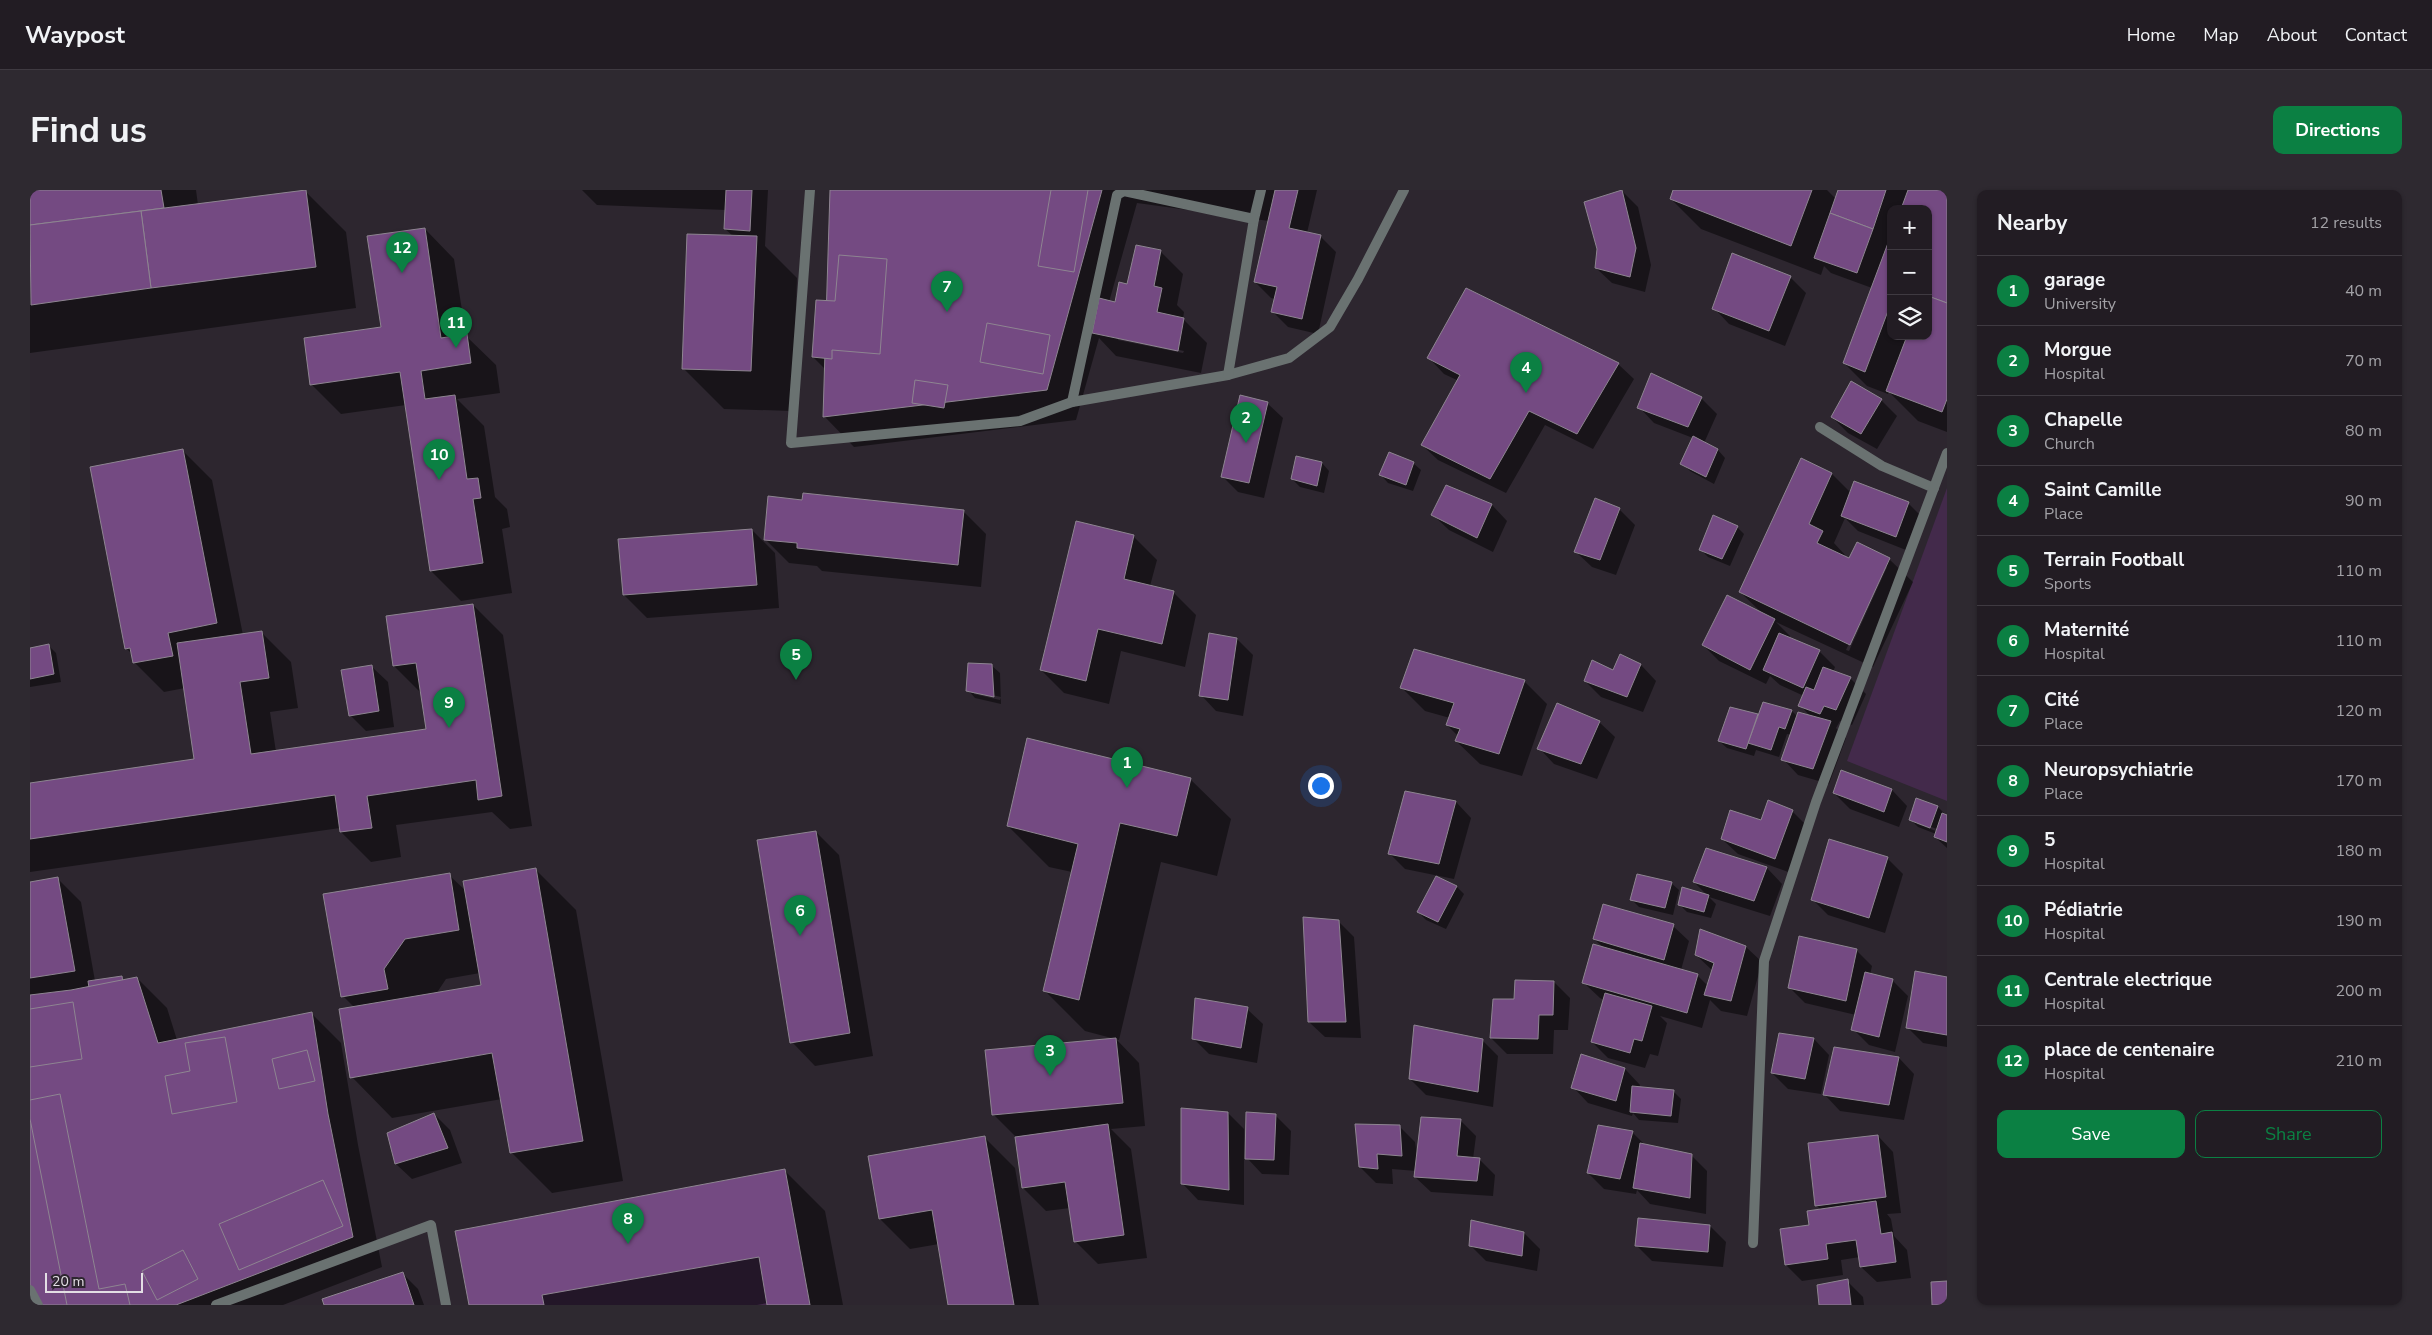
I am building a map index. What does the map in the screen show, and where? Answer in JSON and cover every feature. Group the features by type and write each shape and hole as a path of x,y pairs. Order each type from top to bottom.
{"street":[{"path":"810,190 791,443 1020,421 1072,402 1228,375 1289,358 1330,327 1404,190"},
{"path":"1228,375 1254,219 1261,190"},
{"path":"1072,402 1117,195 1124,191 1254,219"},
{"path":"1820,427 1882,466 1934,488"},
{"path":"1753,1243 1764,961 1816,802 1947,453"},
{"path":"216,1305 431,1225 446,1305"},
{"path":"30,1290 38,1305"}],"shaded area":[{"path":"1947,488 1947,801 1847,761"},
{"path":"759,1257 767,1305 544,1305 542,1295"}],"building":[{"path":"30,190 161,190 164,208 30,225"},
{"path":"306,190 316,267 151,288 141,211"},
{"path":"726,190 752,190 750,231 724,229"},
{"path":"830,190 1102,190 1047,390 823,417"},
{"path":"1051,190 1088,190 1074,272 1038,266"},
{"path":"1275,190 1298,190 1289,228 1321,235 1302,319 1271,312 1277,287 1254,282"},
{"path":"1622,190 1636,248 1630,277 1595,268 1597,249 1584,202"},
{"path":"1673,190 1812,190 1791,246 1670,199"},
{"path":"1838,190 1886,190 1873,229 1830,213"},
{"path":"1908,190 1947,190 1947,303 1932,297 1932,205 1902,205"},
{"path":"141,211 151,288 31,305 30,225"},
{"path":"1830,213 1873,229 1857,273 1814,258"},
{"path":"425,228 441,338 467,334 471,363 421,371 425,399 455,395 467,479 478,478 481,498 473,499 483,563 430,571 400,372 310,385 304,338 381,327 367,236"},
{"path":"687,234 757,236 751,371 682,369"},
{"path":"1136,245 1161,250 1154,286 1162,288 1157,312 1184,318 1178,351 1092,333 1099,298 1115,302 1119,282 1127,284"},
{"path":"1887,246 1887,314 1865,372 1843,363"},
{"path":"1732,253 1791,276 1769,331 1712,309"},
{"path":"839,255 887,259 880,354 832,350 832,359 812,357 816,300 835,301"},
{"path":"1466,288 1619,363 1577,434 1529,411 1490,479 1421,445 1460,375 1427,358"},
{"path":"1932,297 1947,303 1947,399 1942,412 1886,391 1905,340 1932,340"},
{"path":"987,323 1050,335 1043,374 980,362"},
{"path":"1651,373 1702,397 1688,427 1637,408"},
{"path":"915,380 948,385 944,408 912,403"},
{"path":"1851,381 1882,399 1861,434 1831,417"},
{"path":"1240,395 1268,402 1249,483 1221,477"},
{"path":"1693,436 1718,449 1706,477 1680,464"},
{"path":"183,449 217,623 168,633 173,656 133,663 130,648 125,649 90,467"},
{"path":"1389,452 1414,462 1406,485 1379,475"},
{"path":"1296,456 1322,462 1317,486 1291,479"},
{"path":"1801,458 1832,473 1809,524 1823,531 1817,543 1849,558 1857,542 1890,558 1850,645 1739,592"},
{"path":"1854,481 1909,502 1896,537 1841,516"},
{"path":"1446,485 1492,504 1477,538 1431,515"},
{"path":"803,493 964,510 958,565 797,548 797,543 764,540 768,496 802,500"},
{"path":"1595,498 1620,508 1600,560 1574,552"},
{"path":"1713,515 1738,526 1722,559 1699,550"},
{"path":"1076,521 1134,535 1124,579 1174,591 1162,644 1098,629 1086,681 1040,670"},
{"path":"752,529 757,585 623,595 618,539"},
{"path":"1727,595 1775,619 1750,670 1702,645"},
{"path":"473,604 502,796 478,800 476,780 367,796 372,828 340,832 335,795 30,839 30,783 194,759 177,643 262,631 269,678 240,682 251,754 426,729 416,663 393,666 386,616"},
{"path":"1209,633 1237,638 1228,700 1199,696"},
{"path":"1779,633 1820,650 1803,688 1763,670"},
{"path":"49,644 54,674 30,679 30,648"},
{"path":"1414,649 1525,680 1499,754 1455,741 1460,729 1446,725 1454,703 1400,688"},
{"path":"1620,654 1641,664 1627,697 1584,681 1592,660 1613,670"},
{"path":"968,663 992,664 994,697 966,691"},
{"path":"372,665 379,711 349,716 341,670"},
{"path":"1823,667 1851,677 1836,710 1824,706 1820,714 1798,706 1806,687 1814,690"},
{"path":"1763,702 1792,710 1785,729 1779,727 1771,750 1748,743"},
{"path":"1557,703 1600,721 1581,764 1537,749"},
{"path":"1730,707 1758,714 1746,749 1718,741"},
{"path":"1798,712 1831,721 1813,769 1781,760"},
{"path":"1027,738 1191,778 1177,836 1120,823 1079,1000 1043,991 1078,844 1007,826"},
{"path":"1841,770 1892,789 1884,812 1833,793"},
{"path":"1405,791 1456,801 1439,864 1388,854"},
{"path":"1916,798 1938,806 1930,828 1909,820"},
{"path":"1768,800 1793,810 1775,859 1721,839 1730,810 1761,820"},
{"path":"1942,813 1947,815 1947,842 1934,837"},
{"path":"816,831 850,1033 790,1043 757,840"},
{"path":"1829,839 1888,857 1869,918 1811,900"},
{"path":"1706,848 1767,867 1754,901 1693,882"},
{"path":"536,868 583,1141 510,1153 492,1053 350,1078 339,1009 481,985 463,881"},
{"path":"450,873 459,930 405,939 384,969 388,989 341,997 323,894"},
{"path":"1637,874 1672,882 1665,908 1630,900"},
{"path":"1436,876 1457,886 1438,922 1417,912"},
{"path":"58,877 75,971 30,978 30,882"},
{"path":"1682,887 1709,895 1704,912 1678,905"},
{"path":"1603,904 1674,924 1664,960 1593,939"},
{"path":"1303,917 1339,920 1346,1022 1308,1022"},
{"path":"1700,929 1746,946 1731,1001 1704,995 1714,963 1695,955"},
{"path":"1799,936 1857,949 1846,1001 1788,988"},
{"path":"1593,944 1698,974 1687,1013 1582,983"},
{"path":"1915,971 1947,977 1947,1035 1906,1028"},
{"path":"1865,972 1893,979 1879,1037 1851,1030"},
{"path":"122,976 133,1052 82,1059 75,1011 92,1009 88,981"},
{"path":"137,977 158,1043 312,1012 328,1114 353,1237 176,1305 38,1305 30,1290 30,995 71,990"},
{"path":"1515,980 1554,981 1553,1015 1539,1015 1538,1039 1490,1038 1493,999 1514,999"},
{"path":"1605,993 1652,1006 1642,1041 1634,1039 1630,1053 1591,1042"},
{"path":"1195,998 1248,1007 1241,1048 1192,1039"},
{"path":"73,1002 82,1059 30,1067 30,1009"},
{"path":"1414,1025 1483,1039 1478,1092 1409,1079"},
{"path":"1779,1033 1814,1038 1805,1079 1771,1073"},
{"path":"225,1037 237,1102 172,1114 165,1076 190,1071 185,1043"},
{"path":"1116,1038 1123,1103 992,1115 985,1050"},
{"path":"1834,1047 1899,1057 1889,1105 1823,1095"},
{"path":"307,1050 315,1081 279,1089 272,1059"},
{"path":"1581,1054 1625,1068 1616,1101 1571,1088"},
{"path":"1632,1086 1674,1090 1671,1116 1630,1112"},
{"path":"60,1094 99,1289 125,1284 130,1305 67,1305 30,1119 30,1100"},
{"path":"1181,1108 1228,1112 1229,1190 1181,1184"},
{"path":"1246,1112 1276,1114 1274,1160 1245,1159"},
{"path":"434,1113 448,1148 395,1164 387,1133"},
{"path":"1421,1117 1461,1119 1457,1156 1480,1158 1477,1181 1414,1177"},
{"path":"1108,1124 1124,1235 1074,1242 1065,1182 1022,1188 1015,1137"},
{"path":"1355,1124 1400,1125 1402,1156 1377,1154 1378,1169 1359,1167"},
{"path":"1598,1125 1633,1131 1620,1179 1587,1173"},
{"path":"1878,1135 1886,1197 1815,1206 1808,1143"},
{"path":"985,1136 1014,1305 948,1305 932,1210 879,1219 868,1156"},
{"path":"1640,1143 1692,1154 1690,1198 1633,1188"},
{"path":"785,1169 810,1305 767,1305 759,1257 542,1295 544,1305 469,1305 455,1231"},
{"path":"323,1180 343,1226 239,1270 219,1224"},
{"path":"1876,1201 1881,1234 1892,1232 1896,1262 1860,1267 1856,1240 1826,1244 1828,1259 1785,1265 1780,1229 1809,1225 1807,1211"},
{"path":"1638,1218 1710,1225 1708,1252 1635,1246"},
{"path":"1471,1220 1524,1232 1522,1256 1469,1246"},
{"path":"183,1250 198,1279 157,1300 142,1271"},
{"path":"403,1272 414,1305 324,1305 322,1299"},
{"path":"1848,1279 1851,1305 1819,1305 1817,1285"},
{"path":"1947,1281 1947,1305 1932,1305 1931,1282"}],"place":[{"name":"place de centenaire","path":"402,273"},
{"name":"Cité","path":"947,312"},
{"name":"Centrale electrique","path":"456,348"},
{"name":"Saint Camille","path":"1526,393"},
{"name":"Morgue","path":"1246,443"},
{"name":"Pédiatrie","path":"439,480"},
{"name":"Terrain Football","path":"796,680"},
{"name":"5","path":"449,728"},
{"name":"garage","path":"1127,788"},
{"name":"Maternité","path":"800,936"},
{"name":"Chapelle","path":"1050,1076"},
{"name":"Neuropsychiatrie","path":"628,1244"}]}
